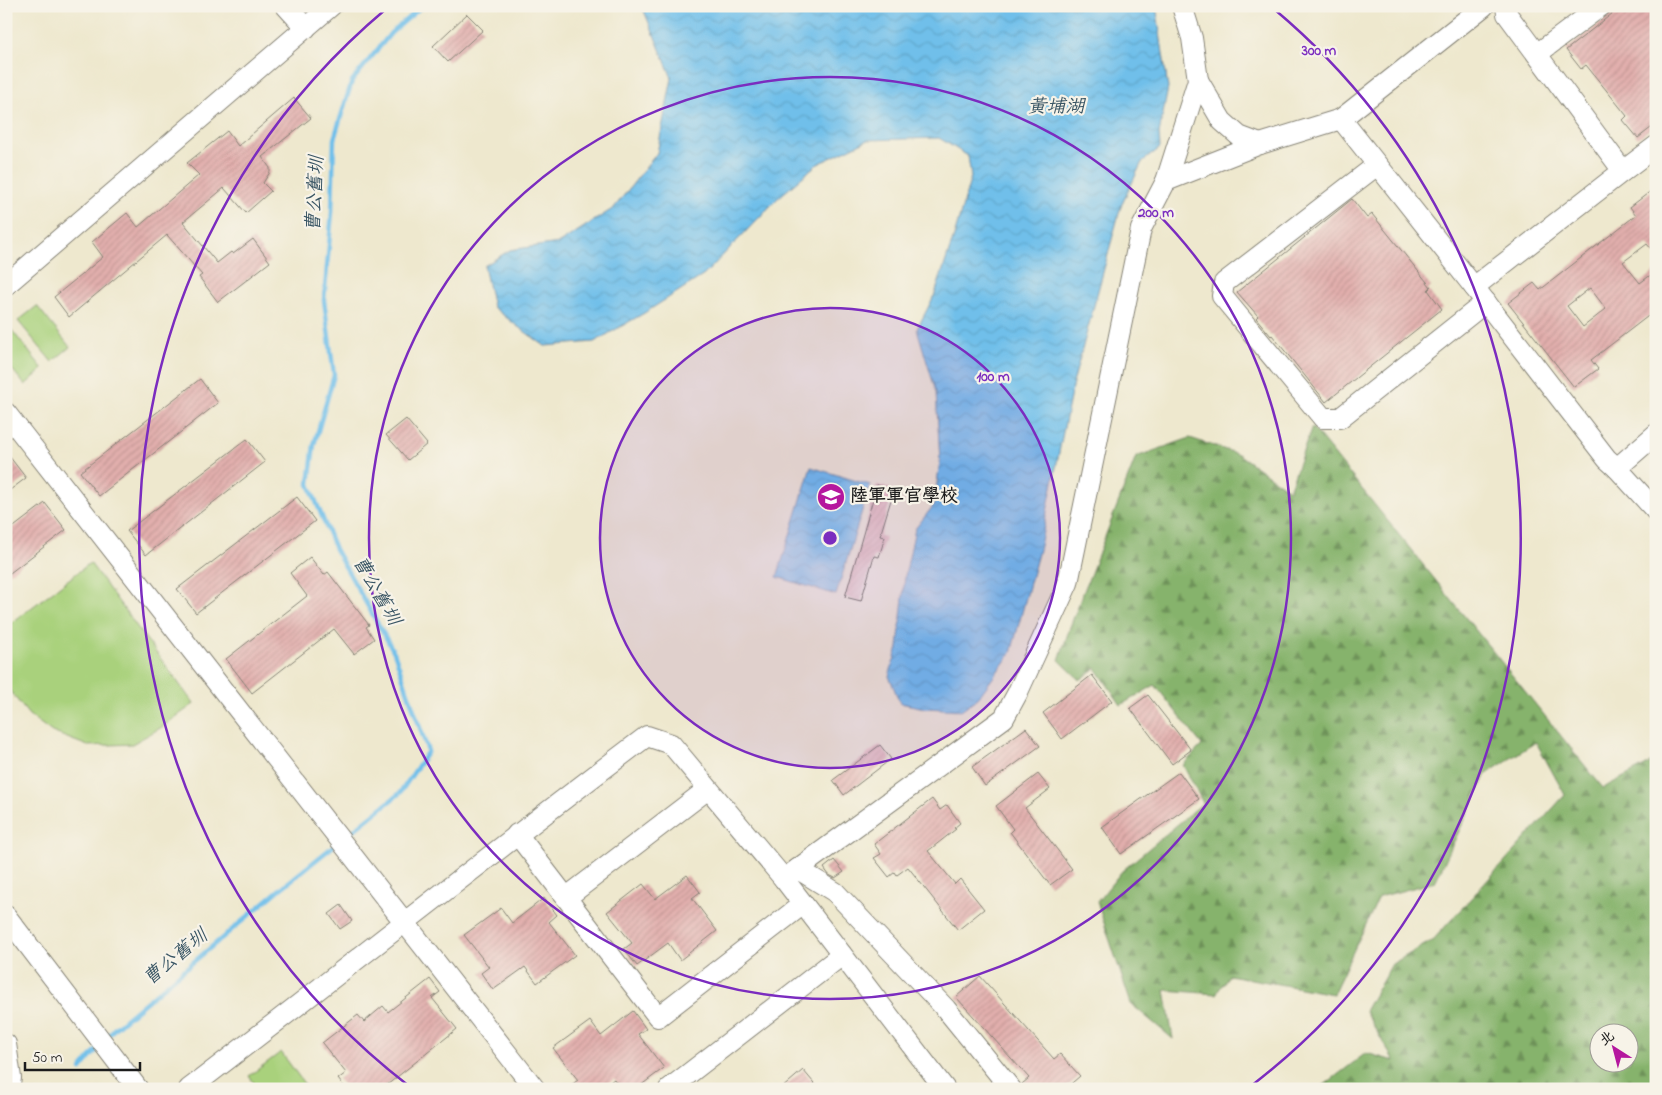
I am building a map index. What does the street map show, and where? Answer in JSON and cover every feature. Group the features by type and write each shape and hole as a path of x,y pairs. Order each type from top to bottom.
{"street":[{"path":"286,6 306,28"},
{"path":"6,285 331,6"},
{"path":"1182,6 1192,38 1198,80 1222,121 1239,136 1260,144"},
{"path":"1166,181 1260,144 1341,119 1484,6"},
{"path":"1506,6 1507,14 1623,171"},
{"path":"1537,54 1601,6"},
{"path":"791,874 1004,718 1017,694 1068,582 1141,229 1166,181 1198,80"},
{"path":"1341,119 1480,294 1607,459 1656,511"},
{"path":"1377,165 1224,283 1222,296 1323,418 1340,418 1480,294 1623,171 1656,146"},
{"path":"6,413 535,1089"},
{"path":"1617,468 1656,434"},
{"path":"189,1089 405,923 517,834 647,736 671,744 708,788 791,874 803,904 945,1089"},
{"path":"566,897 708,788"},
{"path":"517,834 658,1017 803,904"},
{"path":"791,874 835,892 946,1009 1012,1089"},
{"path":"6,916 138,1089"},
{"path":"669,1089 842,954"},
{"path":"6,1044 12,1078 9,1089"}],"green space":[{"path":"37,306 70,347 52,362 18,321"},
{"path":"10,328 43,369 25,385 6,362 6,331"},
{"path":"1312,427 1603,788 1656,760 1656,1089 1319,1089 1366,1053 1394,1061 1365,1011 1392,964 1433,940 1565,795 1536,742 1486,774 1435,882 1379,897 1333,994 1229,975 1216,994 1165,990 1173,1039 1131,1004 1097,902 1122,871 1203,803 1183,765 1202,745 1155,685 1121,705 1096,668 1080,680 1059,660 1136,457 1190,438 1238,454 1289,490"},
{"path":"90,563 194,704 162,727 132,744 88,746 52,732 29,715 6,686 6,627"},
{"path":"281,1052 308,1089 258,1089 249,1076"}],"water":[{"name":"黃埔湖","path":"642,6 1154,6 1157,12 1168,88 1159,134 1160,148 1142,162 1121,206 1073,383 1040,546 1011,653 978,698 961,710 925,708 900,703 889,676 898,648 905,576 915,529 934,505 940,461 936,392 917,329 935,294 955,233 971,177 968,156 939,138 867,140 816,165 777,199 704,275 594,342 545,346 493,307 484,266 510,250 559,243 614,208 657,153 672,78"},
{"path":"811,467 870,485 836,595 777,577"}],"building":[{"path":"1622,6 1656,6 1656,124 1638,138 1623,120 1627,116 1586,65 1581,69 1566,50"},
{"path":"467,14 483,30 448,62 433,46"},
{"path":"294,98 311,118 262,157 270,168 270,172 263,183 271,191 246,213 224,188 183,222 217,263 253,239 270,262 218,302 199,277 202,275 167,235 69,317 54,297 103,257 92,242 127,213 138,227 199,175 187,163 227,131 238,146"},
{"path":"1656,187 1656,255 1647,244 1623,262 1640,283 1656,271 1656,310 1591,360 1598,369 1574,387 1508,303 1534,283 1540,290 1636,215 1630,207","holes":["1590,288 1606,309 1583,327 1567,306"]},
{"path":"1352,199 1367,218 1372,214 1431,287 1428,290 1442,309 1326,402 1256,318 1258,316 1237,292"},
{"path":"200,379 218,403 99,496 80,472"},
{"path":"406,419 427,444 408,460 386,435"},
{"path":"247,439 265,462 146,555 127,531"},
{"path":"6,452 26,478 6,493"},
{"path":"877,485 894,490 880,536 885,537 879,557 874,556 861,601 845,597"},
{"path":"297,497 315,521 196,613 177,589"},
{"path":"45,503 66,530 6,576 6,533"},
{"path":"310,557 324,575 328,572 369,625 366,627 374,639 354,654 334,629 252,693 226,659 307,596 290,573"},
{"path":"1092,675 1112,701 1062,739 1043,713"},
{"path":"1148,695 1191,750 1172,764 1130,708"},
{"path":"1026,728 1040,746 985,786 972,767"},
{"path":"880,745 891,759 844,795 833,780"},
{"path":"1179,772 1199,799 1121,854 1102,827"},
{"path":"1038,774 1050,789 1025,808 1072,869 1050,885 1010,832 1013,829 996,806"},
{"path":"932,799 940,810 947,805 960,823 954,828 956,829 928,851 955,884 960,879 984,909 958,930 908,867 897,875 895,872 889,877 874,858 881,854 874,844"},
{"path":"834,860 844,872 835,878 829,875 824,868"},
{"path":"687,875 700,892 692,898 717,931 680,960 668,943 637,966 624,949 632,943 607,912 643,884 655,899"},
{"path":"544,898 557,915 549,922 575,955 537,983 525,967 493,990 481,973 489,967 464,935 501,908 512,923"},
{"path":"341,905 352,921 340,929 329,914"},
{"path":"980,976 1054,1059 1060,1054 1080,1076 1065,1089 1023,1089 1022,1084 1029,1078 956,997"},
{"path":"430,979 440,992 432,998 457,1029 382,1089 346,1089 338,1079 346,1073 322,1043 358,1015 364,1022 383,1006 388,1012"},
{"path":"633,1011 646,1029 638,1034 664,1068 636,1089 621,1089 614,1079 601,1089 566,1089 578,1080 553,1048 590,1021 601,1036"},
{"path":"803,1070 819,1089 781,1089"}],"waterway":[{"name":"曹公舊圳","path":"344,838 400,793 428,751 394,652 335,549 309,484 314,445 334,375 324,300 332,212 334,139 352,81 391,33 422,6"},
{"name":"曹公舊圳","path":"105,1039 115,1028 336,844"},
{"name":"曹公舊圳","path":"81,1069 99,1047"}],"place":[{"name":"陸軍軍官學校","path":"831,497"}]}
